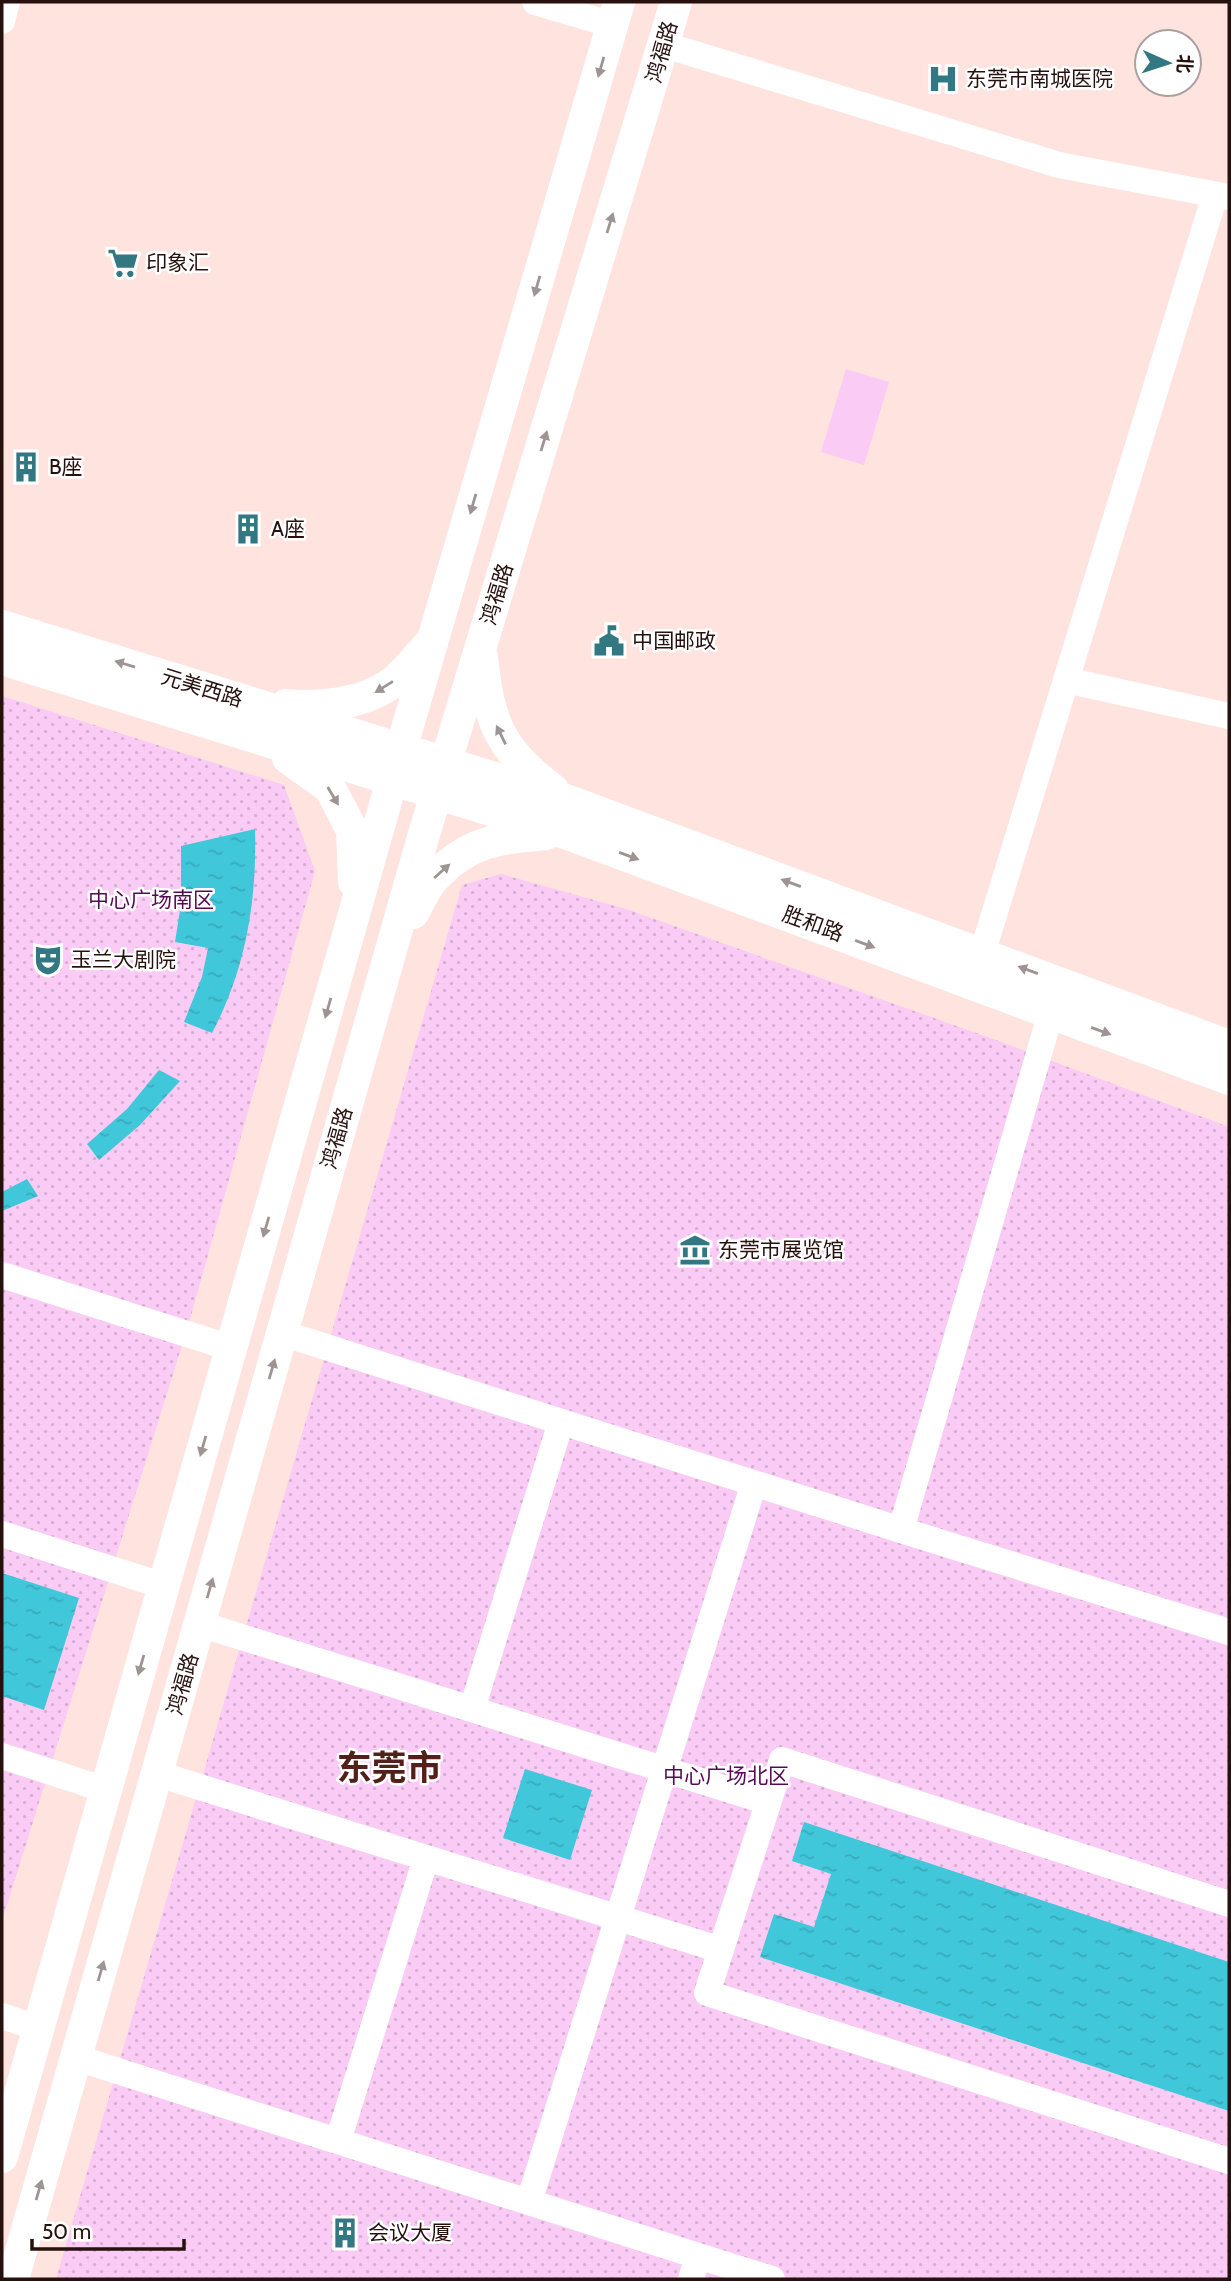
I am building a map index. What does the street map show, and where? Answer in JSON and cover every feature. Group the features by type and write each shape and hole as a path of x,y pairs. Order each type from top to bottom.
{"main road":[{"name":"鸿福路","path":"13,2279 436,793 676,2"},
{"path":"2,2157 392,780 616,13"},
{"name":"元美西路","path":"2,626 401,750"},
{"path":"249,702 310,707 365,698 393,682 434,640"},
{"path":"481,646 492,717 507,748 526,770 566,800"},
{"name":"元美西路","path":"2,659 392,780"},
{"path":"237,732 296,762 330,788 352,830 354,882 346,943"},
{"name":"胜和路","path":"401,750 566,800 1229,1046"},
{"name":"胜和路","path":"392,780 565,833 1229,1079"},
{"path":"391,948 435,877 471,848 506,837 565,833"}],"street":[{"path":"2,21 7,2"},
{"path":"536,2 616,13"},
{"path":"665,45 1059,165 1222,196 1066,680 982,954"},
{"path":"1066,680 1229,716"},
{"path":"901,1530 1051,1012"},
{"path":"2,1275 231,1348"},
{"path":"282,1333 1229,1632"},
{"path":"472,1709 561,1422"},
{"path":"529,2202 754,1483"},
{"path":"2,1534 164,1586"},
{"path":"200,1624 768,1801"},
{"path":"2,1756 106,1790"},
{"path":"1229,1904 782,1760 707,1993 1229,2161"},
{"path":"158,1774 721,1950"},
{"path":"338,2141 426,1858"},
{"path":"2,2016 38,2028"},
{"path":"77,2058 529,2202 695,2268 772,2279"}],"green space":[{"path":"846,369 889,382 864,465 821,452"},
{"name":"中心广场南区","path":"2,696 284,785 315,871 189,1323 2,1921"},
{"name":"中心广场北区","path":"501,874 626,909 996,1040 1229,1127 1229,2279 56,2279 462,885"}],"water":[{"path":"255,829 254,882 247,934 233,984 212,1033 184,1022 202,977 208,948 175,942 181,904 181,846"},
{"path":"159,1070 180,1081 140,1125 99,1160 87,1144 127,1109"},
{"path":"27,1179 38,1196 2,1211 2,1192"},
{"path":"2,1573 79,1598 44,1710 2,1696"},
{"path":"525,1769 592,1790 570,1860 503,1838"},
{"path":"804,1822 1229,1962 1229,2111 760,1957 774,1914 814,1927 831,1874 792,1861"}],"place":[{"name":"东莞市南城医院","path":"943,79"},
{"name":"印象汇","path":"123,263"},
{"name":"B座","path":"26,467"},
{"name":"A座","path":"248,529"},
{"name":"中国邮政","path":"609,641"},
{"name":"玉兰大剧院","path":"48,960"},
{"name":"东莞市展览馆","path":"695,1250"},
{"name":"会议大厦","path":"345,2233"}],"district":[{"name":"东莞市","path":"389,1768"}]}
